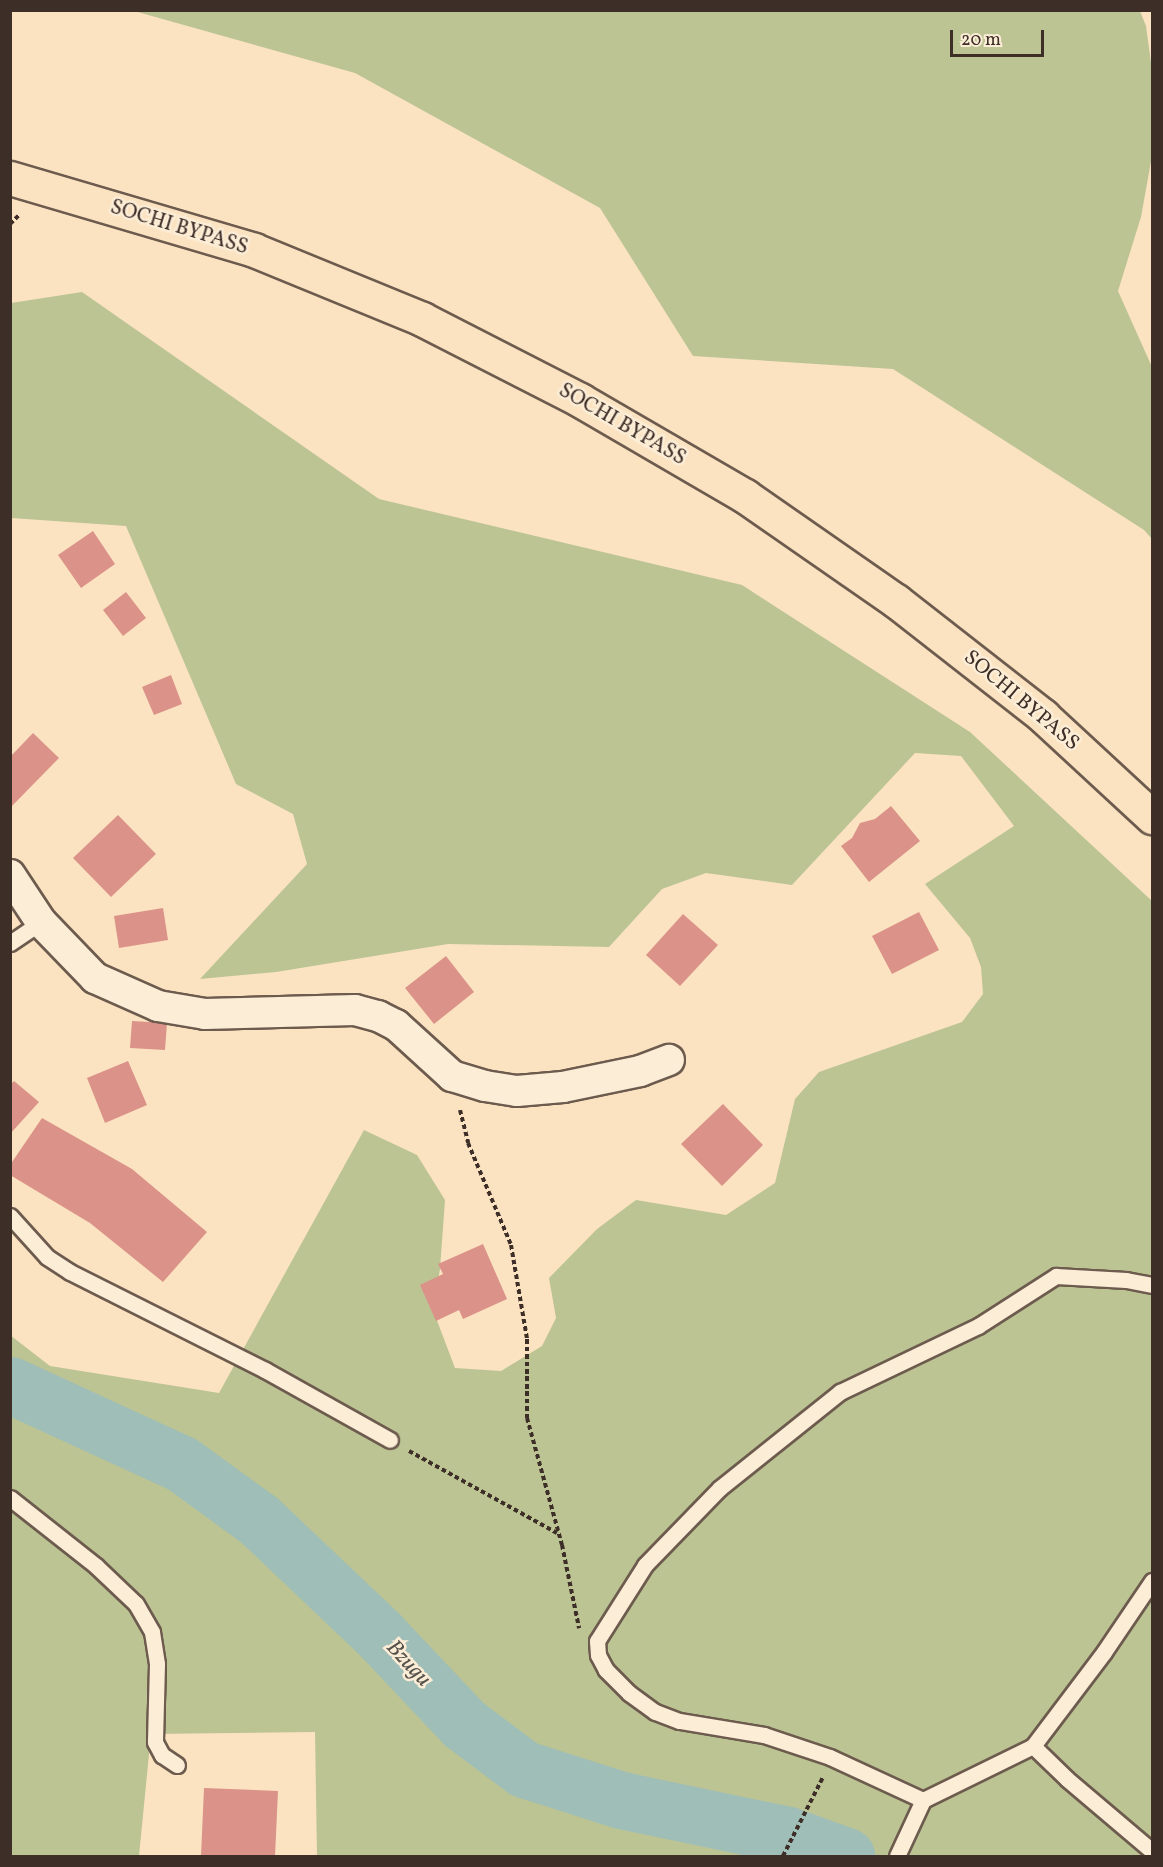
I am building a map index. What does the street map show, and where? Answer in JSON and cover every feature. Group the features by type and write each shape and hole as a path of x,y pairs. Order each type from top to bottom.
{"highway":[{"name":"SOCHI BYPASS","path":"10,178 254,250 422,319 580,400 745,496 896,601 1043,716 1152,817"}],"street":[{"path":"10,875 41,922 94,978 158,1006 205,1014 355,1010 378,1016 396,1025 452,1076 485,1086 517,1091 563,1087 629,1073 669,1060"}],"lane":[{"path":"10,943 41,922"},
{"path":"10,1216 47,1257 70,1272 265,1370 390,1440"},
{"path":"923,1800 830,1757 764,1735 679,1721 656,1712 629,1693 606,1671 598,1655 597,1641 645,1565 720,1488 840,1392 978,1326 1056,1276 1126,1280 1152,1285"},
{"path":"10,1498 96,1566 136,1604 152,1632 157,1664 155,1742 162,1755 177,1765"},
{"path":"897,1857 923,1800 1033,1746 1104,1652 1152,1581"},
{"path":"1033,1746 1067,1779 1152,1851"}],"path":[{"path":"452,1076 468,1143 511,1245 527,1339 527,1418 558,1534 577,1625 598,1655"},
{"path":"390,1440 558,1534"},
{"path":"783,1857 824,1776 830,1757"}],"green space":[{"path":"134,11 1140,11 1146,26 1152,70 1152,156 1141,217 1118,291 1152,367 1152,539 1144,530 893,369 693,356 600,208 355,73"},
{"path":"82,292 379,499 742,585 970,732 1152,901 1152,1856 317,1856 315,1732 151,1734 139,1856 11,1856 10,1335 50,1366 219,1393 364,1130 417,1155 445,1200 440,1269 433,1310 455,1368 501,1371 542,1346 556,1318 549,1278 597,1229 636,1200 726,1215 775,1183 795,1099 819,1072 962,1022 983,994 981,967 970,938 925,884 1014,826 961,756 915,753 792,885 706,873 662,889 609,947 448,944 276,972 200,979 307,864 293,814 236,784 126,526 11,518 11,303"}],"building":[{"path":"93,531 115,564 81,588 58,555"},
{"path":"126,592 146,618 123,636 103,610"},
{"path":"171,675 182,704 154,715 142,687"},
{"path":"33,733 59,758 10,808 10,757"},
{"path":"891,806 920,841 869,882 841,846 852,838 860,823 875,819"},
{"path":"118,815 156,854 111,897 73,858"},
{"path":"163,908 168,940 119,948 114,916"},
{"path":"919,912 939,950 892,974 872,936"},
{"path":"683,914 718,945 680,986 646,955"},
{"path":"446,956 474,992 434,1024 405,988"},
{"path":"132,1021 167,1023 165,1050 130,1048"},
{"path":"128,1061 147,1105 105,1123 87,1078"},
{"path":"14,1081 39,1102 10,1134 10,1085"},
{"path":"723,1104 763,1145 722,1186 681,1144"},
{"path":"42,1118 132,1169 207,1232 163,1282 90,1223 10,1175 10,1165"},
{"path":"483,1244 507,1299 463,1319 459,1310 436,1321 420,1285 443,1274 438,1264"},
{"path":"204,1788 278,1791 275,1856 201,1856"}],"waterway":[{"name":"Bzugu","path":"10,1385 182,1464 259,1520 379,1634 464,1724 524,1769 621,1800 788,1835 846,1856"}]}
